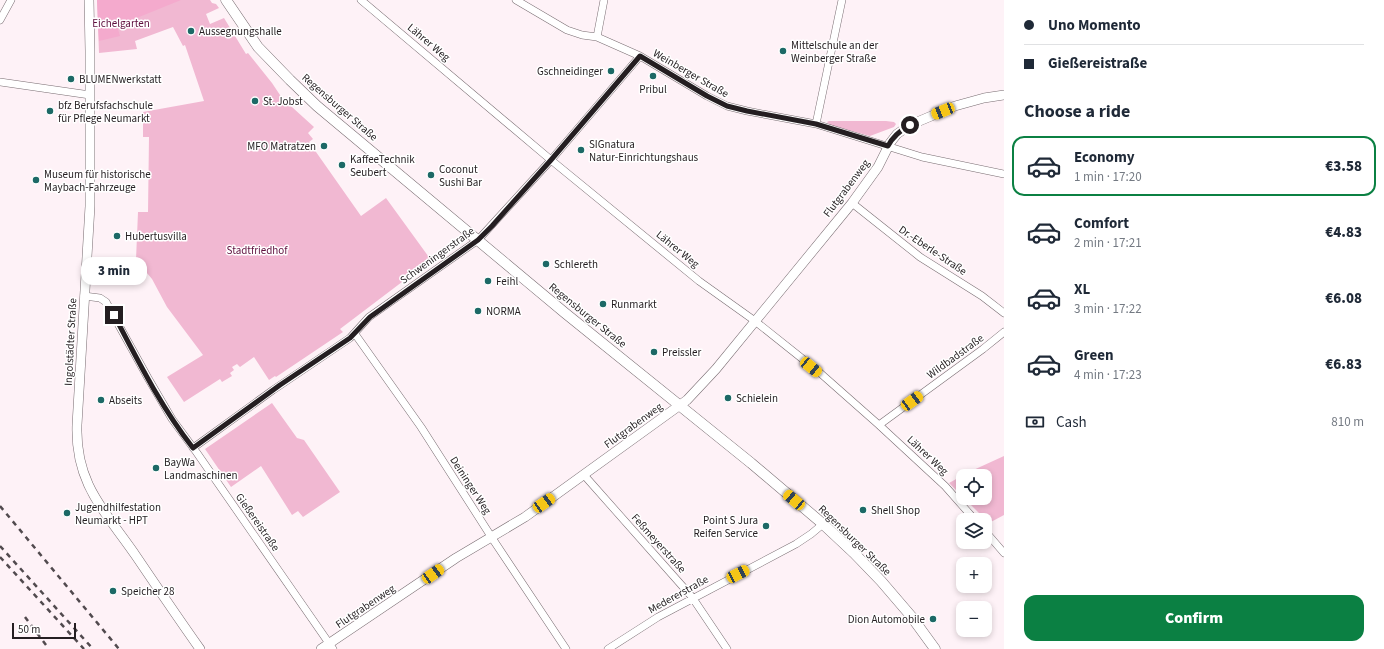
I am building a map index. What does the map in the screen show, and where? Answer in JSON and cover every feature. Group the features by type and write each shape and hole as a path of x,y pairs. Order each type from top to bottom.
{"main road":[{"name":"Regensburger Straße","path":"226,0 258,48 317,106 679,406 751,463 822,524 854,553 881,581 911,616 935,649"}],"street":[{"path":"0,20 11,0"},
{"name":"Ingolstädter Straße","path":"88,0 90,206 76,440 82,470 90,488 112,523 200,649"},
{"name":"Lährer Weg","path":"361,0 551,160 699,281 755,321 818,372 879,425 945,486 969,513"},
{"name":"Weinberger Straße","path":"516,0 567,30 582,35 597,37 640,56 707,96 727,106 816,124 922,156 1004,174"},
{"path":"597,37 604,0"},
{"path":"816,124 842,0"},
{"name":"Schweningerstraße","path":"193,448 273,390 340,345 355,334 370,317 478,240 551,160 640,56"},
{"path":"0,82 90,95"},
{"name":"Flutgrabenweg","path":"321,649 332,646 456,558 525,517 691,397 703,385 852,203 878,167 891,140 904,128 920,120 968,102 1004,95"},
{"name":"Dr.-Eberle-Straße","path":"852,203 920,257 982,296 1004,313"},
{"name":"Gießereistraße","path":"84,296 100,298 106,302 160,399 179,429 332,646"},
{"name":"Wildbadstraße","path":"879,425 1004,332"},
{"name":"Deininger Weg","path":"355,334 421,427 491,537 566,649"},
{"name":"Feßmeyerstraße","path":"584,475 692,597 727,649"},
{"name":"Medererstraße","path":"608,649 692,597 796,544 811,534 822,524"},
{"path":"992,539 1004,552"}],"green space":[{"name":"Stadtfriedhof","path":"97,0 210,0 212,3 216,4 219,8 206,14 210,24 224,18 246,54 248,53 282,98 314,127 308,133 313,139 309,142 361,216 386,198 431,260 340,329 343,332 276,377 275,376 269,380 254,357 240,367 237,364 232,367 234,370 230,373 232,376 222,382 220,379 184,402 167,377 203,355 167,307 152,279 136,260 138,212 148,212 149,137 143,137 143,112 204,101 185,45 183,46 173,27 135,41 137,49 99,53"},
{"name":"Eichelgarten","path":"97,0 181,0 117,26 120,36 99,41"},
{"path":"886,121 894,122 896,124 894,127 870,136 830,125 827,122"},
{"path":"272,403 297,438 304,440 340,492 303,517 298,511 292,515 261,466 231,487 205,449"},
{"path":"1004,456 1004,515 992,521 992,513 979,513 971,505 992,505 992,469 976,469"},
{"path":"956,479 956,490 949,483"}],"railway":[{"path":"0,506 119,649"},
{"path":"0,546 93,649"},
{"path":"0,557 84,649"},
{"path":"25,617 49,649"}],"place":[{"name":"Aussegnungshalle","path":"191,31"},
{"name":"Mittelschule an der Weinberger Straße","path":"783,51"},
{"name":"Gschneidinger","path":"611,71"},
{"name":"Pribul","path":"653,76"},
{"name":"BLUMENwerkstatt","path":"71,79"},
{"name":"St. Jobst","path":"255,101"},
{"name":"bfz Berufsfachschule für Pflege Neumarkt","path":"50,111"},
{"name":"MFO Matratzen","path":"324,146"},
{"name":"SIGnatura Natur-Einrichtungshaus","path":"581,150"},
{"name":"KaffeeTechnik Seubert","path":"342,165"},
{"name":"Coconut Sushi Bar","path":"431,175"},
{"name":"Museum für historische Maybach-Fahrzeuge","path":"36,180"},
{"name":"Hubertusvilla","path":"117,236"},
{"name":"Schlereth","path":"546,264"},
{"name":"Feihl","path":"488,281"},
{"name":"Runmarkt","path":"603,304"},
{"name":"NORMA","path":"478,311"},
{"name":"Preissler","path":"654,352"},
{"name":"Schielein","path":"728,398"},
{"name":"Abseits","path":"101,400"},
{"name":"BayWa Landmaschinen","path":"156,468"},
{"name":"Shell Shop","path":"863,510"},
{"name":"Jugendhilfestation Neumarkt - HPT","path":"67,513"},
{"name":"Point S Jura Reifen Service","path":"766,526"},
{"name":"Speicher 28","path":"113,591"},
{"name":"Dion Automobile","path":"933,619"}],"route":[{"path":"114,315 160,399 182,435 193,448 280,385 350,338 370,317 478,240 551,160 640,56 715,101 735,109 816,124 888,146 897,134 910,125"}]}
